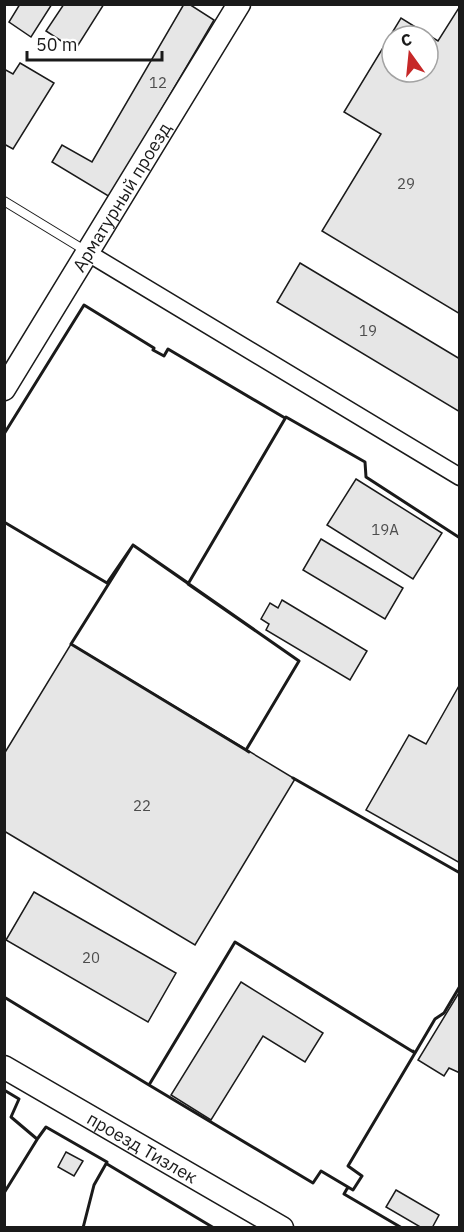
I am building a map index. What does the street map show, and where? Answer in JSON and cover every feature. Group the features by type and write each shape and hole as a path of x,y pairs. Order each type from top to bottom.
{"street":[{"name":"Арматурный проезд","path":"4,389 239,4"},
{"path":"88,253 459,477"},
{"name":"проезд Тизлек","path":"4,1067 282,1227"}],"lane":[{"path":"4,201 88,253"}],"building":[{"path":"20,4 52,4 31,37 9,22"},
{"path":"64,4 104,4 75,50 46,31"},
{"path":"184,4 189,4 214,20 110,197 52,162 62,145 92,162"},
{"path":"460,6 460,314 322,231 381,134 344,112 380,53 380,84 440,84 440,38"},
{"path":"401,18 411,24 397,24"},
{"path":"20,63 54,83 13,149 4,144 4,69 13,74"},
{"path":"300,263 460,359 460,412 277,302"},
{"path":"356,479 442,533 413,579 327,525"},
{"path":"321,539 403,588 385,619 303,570"},
{"path":"282,600 367,651 350,680 266,630 269,624 261,619 270,603 278,608"},
{"path":"71,644 295,779 195,945 4,831 4,754"},
{"path":"460,684 460,863 366,810 409,735 426,744"},
{"path":"34,892 176,973 148,1022 6,940"},
{"path":"241,982 323,1033 305,1062 263,1036 211,1120 171,1095"},
{"path":"460,991 460,1073 449,1068 444,1076 418,1060"},
{"path":"66,1152 83,1161 74,1176 58,1167"},
{"path":"396,1190 439,1215 432,1228 422,1228 386,1207"}],"wall":[{"path":"4,434 84,305 154,348 153,350 164,356 168,349 285,418"},
{"path":"249,752 246,750 299,661 188,584 286,417 365,462 366,477 460,538"},
{"path":"4,522 107,583 133,545 188,583"},
{"path":"133,545 299,661 246,750 71,644 133,545"},
{"path":"293,778 460,873"},
{"path":"235,942 415,1053 348,1166 362,1176 353,1190 321,1171 313,1183 149,1085 235,942"},
{"path":"413,1051 415,1053 435,1019 444,1013 460,986"},
{"path":"4,997 149,1085"},
{"path":"4,1090 19,1099 11,1117 37,1139"},
{"path":"4,1193 46,1127 107,1162 94,1185 83,1228"},
{"path":"107,1164 214,1228"},
{"path":"349,1188 344,1194 402,1228"}]}
